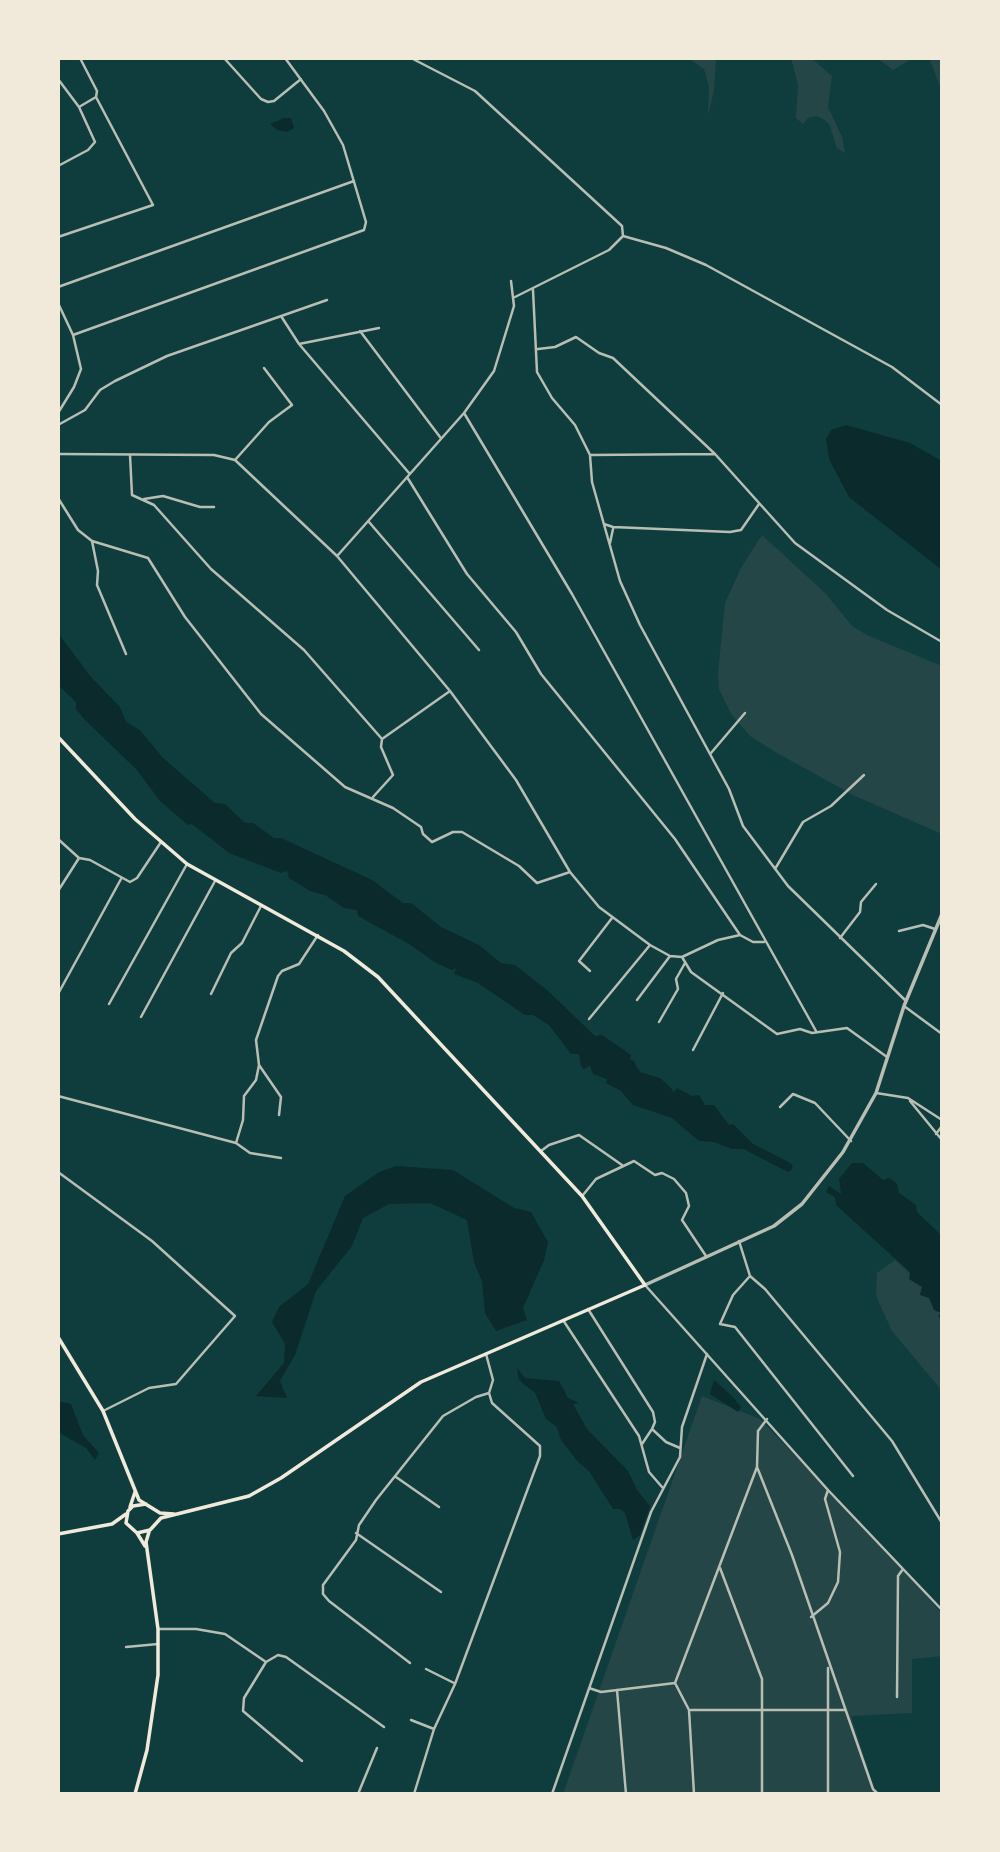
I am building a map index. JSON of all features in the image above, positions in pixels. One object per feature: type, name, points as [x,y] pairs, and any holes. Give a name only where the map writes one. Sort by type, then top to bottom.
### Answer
[{"type":"main road","points":[[58,737],[161,842],[187,863],[215,881],[318,935],[378,977],[582,1196],[645,1284],[486,1353],[400,1394],[267,1487],[236,1501],[160,1518],[150,1530],[147,1551],[158,1629],[155,1709],[135,1794]]},
{"type":"main road","points":[[58,1337],[103,1411],[139,1500],[160,1513],[178,1514]]},
{"type":"main road","points":[[135,1490],[126,1523],[147,1551]]},
{"type":"main road","points":[[112,1524],[122,1519],[133,1506],[146,1504]]},
{"type":"main road","points":[[151,1508],[155,1524]]},
{"type":"main road","points":[[58,1534],[112,1524],[124,1525],[134,1532],[150,1530]]},
{"type":"street","points":[[58,237],[153,205],[96,97],[97,91],[79,58]]},
{"type":"street","points":[[224,58],[261,99],[268,102],[274,101],[301,79]]},
{"type":"street","points":[[74,335],[364,230],[366,222],[343,145],[324,111],[285,58]]},
{"type":"street","points":[[411,58],[475,90],[615,217],[622,226],[623,236]]},
{"type":"street","points":[[58,79],[79,107],[95,142],[88,150],[58,166]]},
{"type":"street","points":[[79,107],[96,97]]},
{"type":"street","points":[[58,288],[354,181]]},
{"type":"street","points":[[515,297],[609,250],[623,236]]},
{"type":"street","points":[[623,236],[706,264],[892,367],[942,404]]},
{"type":"street","points":[[337,556],[464,413],[494,372],[515,297],[511,281]]},
{"type":"street","points":[[533,290],[538,349],[537,372],[543,385],[569,416],[590,455],[592,482],[609,546],[640,625],[711,752],[743,826],[775,869],[840,937],[905,1004],[942,1034]]},
{"type":"street","points":[[58,425],[85,410],[100,390],[167,356],[327,300]]},
{"type":"street","points":[[58,303],[74,335],[81,369],[74,387],[58,412]]},
{"type":"street","points":[[281,316],[299,344],[408,475],[467,574],[516,632],[541,674],[675,839],[740,934],[753,942],[765,942]]},
{"type":"street","points":[[299,344],[379,327]]},
{"type":"street","points":[[360,331],[440,437]]},
{"type":"street","points":[[538,349],[555,347],[580,338],[594,351],[620,364],[715,454],[796,543],[837,576],[887,610],[942,642]]},
{"type":"street","points":[[235,460],[269,422],[292,405],[264,368]]},
{"type":"street","points":[[464,413],[572,594],[816,1031]]},
{"type":"street","points":[[58,454],[214,455],[235,460],[337,556],[450,691],[516,780],[570,872],[612,918],[670,956],[682,957],[718,940],[740,934]]},
{"type":"street","points":[[590,455],[715,454]]},
{"type":"street","points":[[130,455],[131,491],[136,498],[163,496],[200,507],[214,507]]},
{"type":"street","points":[[58,498],[78,530],[92,541],[148,558],[185,617],[261,714],[345,788],[373,797],[421,827],[423,834],[432,842],[453,832],[462,832],[519,866],[537,883],[570,872]]},
{"type":"street","points":[[144,499],[161,511],[218,576],[304,650],[382,739]]},
{"type":"street","points":[[604,524],[613,527],[741,530],[759,504]]},
{"type":"street","points":[[369,522],[479,650]]},
{"type":"street","points":[[609,546],[613,527]]},
{"type":"street","points":[[92,541],[98,571],[97,586],[126,654]]},
{"type":"street","points":[[373,797],[393,775],[381,747],[382,739],[450,691]]},
{"type":"street","points":[[711,752],[745,713]]},
{"type":"street","points":[[775,869],[803,822],[831,806],[864,775]]},
{"type":"street","points":[[58,839],[79,858],[90,860],[121,879],[135,881],[161,842]]},
{"type":"street","points":[[58,891],[79,858]]},
{"type":"street","points":[[109,1004],[187,863]]},
{"type":"street","points":[[58,994],[121,879]]},
{"type":"street","points":[[141,1017],[215,881]]},
{"type":"street","points":[[840,937],[860,912],[861,902],[876,884]]},
{"type":"street","points":[[211,995],[231,953],[243,943],[261,906]]},
{"type":"street","points":[[942,914],[905,1004],[876,1093],[851,1141],[792,1214],[774,1226],[645,1284],[828,1490],[942,1610]]},
{"type":"street","points":[[590,971],[579,961],[612,918]]},
{"type":"street","points":[[899,931],[923,925],[934,929]]},
{"type":"street","points":[[236,1143],[243,1120],[245,1091],[256,1080],[259,1065],[256,1040],[278,976],[282,971],[299,964],[318,935]]},
{"type":"street","points":[[589,1019],[650,945]]},
{"type":"street","points":[[637,1000],[670,956]]},
{"type":"street","points":[[682,957],[691,972],[777,1034],[800,1029],[852,1030],[887,1057]]},
{"type":"street","points":[[659,1022],[678,989],[676,979],[685,963]]},
{"type":"street","points":[[694,1050],[723,993]]},
{"type":"street","points":[[259,1065],[281,1097],[279,1115]]},
{"type":"street","points":[[876,1093],[908,1098],[942,1120]]},
{"type":"street","points":[[780,1107],[793,1094],[815,1102],[851,1141]]},
{"type":"street","points":[[58,1096],[236,1143],[250,1153],[281,1158]]},
{"type":"street","points":[[908,1098],[942,1140]]},
{"type":"street","points":[[936,1133],[942,1126]]},
{"type":"street","points":[[541,1151],[549,1144],[579,1135],[623,1166]]},
{"type":"street","points":[[582,1196],[596,1179],[637,1161],[655,1175],[662,1173],[674,1179],[686,1194],[689,1206],[682,1220],[706,1256]]},
{"type":"street","points":[[58,1172],[152,1241],[235,1316],[176,1384],[149,1388],[103,1411]]},
{"type":"street","points":[[739,1241],[750,1276],[765,1289],[892,1441],[942,1523]]},
{"type":"street","points":[[750,1276],[733,1295],[720,1324],[735,1327],[853,1476]]},
{"type":"street","points":[[588,1309],[653,1412],[655,1422],[642,1444]]},
{"type":"street","points":[[563,1320],[642,1444],[649,1472],[663,1488]]},
{"type":"street","points":[[414,1794],[434,1729],[455,1684],[540,1456],[540,1446],[498,1410],[489,1394],[493,1380],[486,1353]]},
{"type":"street","points":[[552,1794],[651,1512],[682,1448],[682,1427],[707,1354]]},
{"type":"street","points":[[410,1663],[323,1594],[323,1586],[356,1540],[356,1533],[395,1477],[443,1416],[475,1397],[489,1394]]},
{"type":"street","points":[[694,1794],[689,1710],[675,1683],[757,1467],[758,1431],[767,1419]]},
{"type":"street","points":[[652,1429],[666,1442],[682,1448]]},
{"type":"street","points":[[757,1467],[873,1789],[878,1794]]},
{"type":"street","points":[[395,1477],[439,1507]]},
{"type":"street","points":[[811,1617],[828,1603],[838,1582],[840,1552],[825,1499],[828,1490]]},
{"type":"street","points":[[356,1533],[441,1592]]},
{"type":"street","points":[[720,1568],[762,1679],[762,1794]]},
{"type":"street","points":[[897,1697],[898,1576],[903,1569]]},
{"type":"street","points":[[158,1629],[195,1629],[225,1634],[266,1662]]},
{"type":"street","points":[[126,1647],[158,1644]]},
{"type":"street","points":[[302,1760],[243,1711],[244,1698],[266,1662],[278,1655],[286,1657],[384,1727]]},
{"type":"street","points":[[828,1663],[828,1794]]},
{"type":"street","points":[[426,1669],[455,1684]]},
{"type":"street","points":[[589,1688],[601,1692],[675,1683]]},
{"type":"street","points":[[617,1690],[626,1794]]},
{"type":"street","points":[[689,1710],[845,1710]]},
{"type":"street","points":[[411,1720],[434,1729]]},
{"type":"street","points":[[358,1794],[377,1748]]},
{"type":"shaded area","points":[[688,58],[716,58],[714,91],[708,115],[709,86],[704,69]]},
{"type":"shaded area","points":[[791,58],[811,58],[832,76],[828,107],[842,137],[845,153],[837,148],[829,124],[823,119],[816,116],[808,118],[803,124],[796,118],[798,85]]},
{"type":"shaded area","points":[[877,58],[913,58],[893,70]]},
{"type":"shaded area","points":[[927,58],[942,58],[941,89],[930,60]]},
{"type":"shaded area","points":[[291,118],[294,128],[287,132],[277,130],[270,124]]},
{"type":"shaded area","points":[[846,425],[910,443],[942,461],[942,570],[849,497],[829,459],[826,439],[831,430]]},
{"type":"shaded area","points":[[762,535],[825,593],[853,627],[942,666],[942,834],[855,796],[777,753],[750,736],[731,714],[719,689],[718,673],[725,603],[741,568]]},
{"type":"shaded area","points":[[58,633],[91,677],[120,707],[126,722],[140,730],[163,758],[215,803],[225,804],[245,823],[253,823],[274,838],[281,838],[372,880],[403,903],[411,903],[441,927],[479,945],[501,963],[515,965],[547,990],[595,1036],[602,1035],[631,1055],[630,1060],[633,1060],[640,1072],[660,1078],[673,1093],[677,1088],[692,1096],[699,1095],[705,1105],[714,1105],[729,1125],[733,1124],[752,1143],[746,1149],[732,1149],[714,1142],[699,1141],[672,1118],[633,1105],[621,1091],[606,1083],[607,1079],[593,1074],[590,1066],[584,1069],[579,1054],[571,1054],[549,1025],[533,1015],[525,1015],[478,983],[454,974],[456,968],[452,970],[436,963],[409,944],[358,916],[357,910],[344,908],[325,895],[310,891],[289,878],[287,871],[281,873],[229,853],[192,824],[188,825],[160,801],[137,770],[86,721],[76,709],[76,702],[58,685]]},
{"type":"shaded area","points":[[852,1163],[863,1163],[883,1180],[890,1178],[897,1184],[899,1193],[916,1205],[917,1212],[942,1236],[942,1320],[938,1316],[941,1313],[934,1310],[929,1298],[920,1295],[922,1287],[909,1279],[910,1272],[836,1205],[835,1197],[826,1192],[829,1186],[841,1194],[839,1179]]},
{"type":"shaded area","points":[[396,1166],[453,1170],[514,1208],[531,1212],[548,1242],[544,1260],[523,1308],[527,1320],[496,1331],[485,1313],[482,1281],[474,1262],[467,1220],[430,1203],[389,1204],[363,1218],[352,1246],[316,1291],[295,1355],[280,1381],[287,1398],[256,1396],[284,1363],[285,1344],[272,1322],[279,1307],[308,1284],[345,1196],[379,1172]]},
{"type":"shaded area","points":[[895,1260],[938,1298],[942,1305],[942,1391],[892,1331],[876,1296],[877,1273]]},
{"type":"shaded area","points":[[517,1368],[525,1378],[559,1381],[568,1398],[579,1403],[573,1404],[587,1429],[628,1471],[637,1490],[650,1506],[640,1535],[633,1540],[625,1513],[620,1509],[613,1509],[589,1471],[578,1462],[561,1440],[557,1427],[546,1419],[535,1393],[519,1380]]},
{"type":"shaded area","points":[[714,1380],[741,1407],[738,1412],[710,1394]]},
{"type":"shaded area","points":[[702,1396],[760,1419],[905,1570],[942,1614],[942,1656],[912,1659],[912,1713],[851,1716],[876,1794],[563,1794]]},
{"type":"shaded area","points":[[58,1401],[71,1404],[83,1435],[99,1453],[95,1460],[86,1448],[58,1432]]},
{"type":"waterway","points":[[740,1142],[788,1167]]}]
